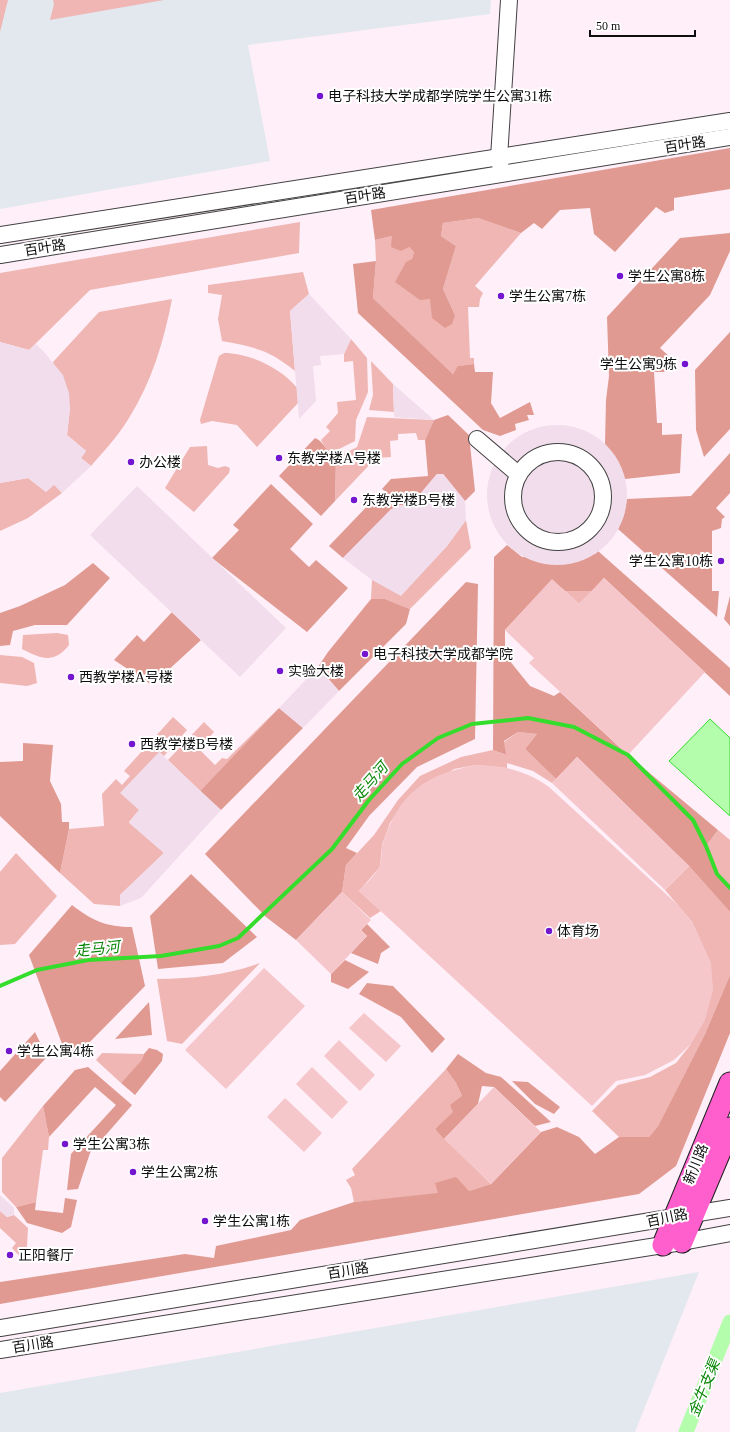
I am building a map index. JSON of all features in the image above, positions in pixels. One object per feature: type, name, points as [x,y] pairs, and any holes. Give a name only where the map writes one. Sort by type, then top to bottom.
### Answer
[{"type":"main road","name":"新川路","points":[[673,1244],[674,1218],[730,1083]]},
{"type":"main road","name":"新川路","points":[[673,1244],[695,1212],[730,1128]]},
{"type":"street","points":[[502,174],[499,158],[509,0]]},
{"type":"street","name":"百叶路","points":[[0,235],[730,121]]},
{"type":"street","name":"百叶路","points":[[0,255],[730,137]]},
{"type":"street","points":[[477,439],[518,474]]},
{"type":"street","points":[[550,452],[565,452],[580,457],[592,467],[600,480],[603,494],[602,510],[595,523],[584,534],[571,540],[557,543],[542,540],[529,533],[519,522],[513,508],[512,494],[518,474],[536,457],[550,452]]},
{"type":"street","name":"百川路","points":[[0,1328],[674,1218],[695,1212],[730,1208]]},
{"type":"street","name":"百川路","points":[[0,1350],[673,1244],[730,1233]]},
{"type":"shaded area","points":[[0,0],[491,0],[490,14],[248,45],[270,161],[0,209]]},
{"type":"shaded area","points":[[0,0],[8,0],[0,32]]},
{"type":"shaded area","points":[[53,0],[164,0],[50,20],[54,4]]},
{"type":"shaded area","points":[[730,148],[730,189],[674,198],[674,210],[665,213],[656,207],[615,252],[594,234],[590,208],[560,210],[542,229],[534,223],[521,233],[478,218],[443,223],[441,236],[456,246],[443,289],[455,315],[452,324],[445,328],[432,318],[430,299],[420,300],[395,282],[406,262],[412,259],[414,252],[409,247],[401,251],[391,247],[392,236],[375,240],[371,210]]},
{"type":"shaded area","points":[[478,218],[521,233],[475,286],[483,293],[480,299],[479,307],[468,307],[470,358],[474,358],[474,364],[459,366],[453,374],[373,298],[376,261],[375,240],[392,236],[409,247],[414,252],[412,259],[430,299],[455,315],[443,289],[456,246],[441,236],[443,223]]},
{"type":"shaded area","points":[[300,222],[299,253],[90,290],[29,350],[0,342],[0,273]]},
{"type":"shaded area","points":[[730,233],[730,251],[710,295],[660,348],[671,358],[668,372],[654,372],[657,423],[662,423],[662,435],[682,434],[680,473],[625,479],[617,460],[605,444],[606,400],[609,376],[607,317],[680,238]]},
{"type":"shaded area","points":[[376,261],[373,298],[453,374],[458,366],[474,364],[475,372],[493,372],[491,403],[500,418],[530,402],[534,415],[527,415],[529,420],[515,424],[516,430],[500,436],[483,430],[358,313],[353,264]]},
{"type":"shaded area","points":[[303,272],[309,294],[290,311],[295,371],[277,358],[261,350],[222,341],[218,319],[222,295],[208,293],[208,285]]},
{"type":"shaded area","points":[[309,294],[351,339],[344,354],[320,356],[321,365],[313,366],[316,401],[299,419],[290,311]]},
{"type":"shaded area","points":[[172,299],[161,345],[151,375],[144,390],[125,424],[91,466],[81,458],[86,451],[67,435],[70,408],[53,362],[99,312]]},
{"type":"shaded area","points":[[730,332],[730,429],[704,457],[696,430],[695,370]]},
{"type":"shaded area","points":[[351,339],[367,358],[368,392],[356,420],[355,441],[329,454],[321,440],[330,431],[326,427],[338,413],[337,402],[356,400],[353,361],[344,362],[344,354]]},
{"type":"shaded area","points":[[0,342],[29,350],[36,344],[63,375],[69,393],[70,408],[67,435],[86,451],[81,458],[91,466],[62,493],[54,485],[46,492],[28,478],[0,483]]},
{"type":"shaded area","points":[[224,353],[244,356],[264,363],[282,374],[297,388],[298,403],[257,447],[237,425],[212,421],[201,424],[200,420],[219,356]]},
{"type":"shaded area","points":[[371,361],[393,384],[394,412],[369,410],[373,395]]},
{"type":"shaded area","points":[[393,384],[434,420],[394,417]]},
{"type":"shaded area","points":[[448,415],[469,435],[475,491],[465,501],[443,474],[437,474],[410,506],[401,505],[391,510],[343,558],[329,546],[374,499],[381,499],[386,492],[382,489],[391,479],[428,476],[425,440],[434,420]]},
{"type":"shaded area","points":[[367,417],[434,420],[425,440],[418,440],[416,433],[398,434],[398,440],[390,441],[391,457],[376,458],[335,501],[336,458],[357,447]]},
{"type":"shaded area","points":[[557,425],[577,428],[584,431],[596,437],[611,451],[624,475],[627,495],[624,515],[621,522],[615,534],[601,549],[577,562],[557,565],[537,562],[530,559],[518,553],[503,539],[490,515],[487,495],[490,475],[493,468],[499,456],[513,441],[537,428]]},
{"type":"shaded area","points":[[315,438],[321,442],[336,458],[335,501],[321,516],[279,476]]},
{"type":"shaded area","points":[[207,446],[208,465],[218,468],[225,466],[230,468],[229,473],[194,512],[165,488],[190,447]]},
{"type":"shaded area","points":[[730,453],[730,493],[716,508],[725,517],[722,519],[721,528],[712,531],[712,591],[719,591],[717,617],[618,529],[624,515],[627,499],[691,496]]},
{"type":"shaded area","points":[[437,474],[443,474],[465,501],[466,520],[447,546],[401,596],[372,580],[343,558],[391,509],[401,505],[410,506]]},
{"type":"shaded area","points":[[28,478],[46,492],[54,484],[62,493],[28,518],[0,531],[0,483]]},
{"type":"shaded area","points":[[271,484],[313,524],[290,549],[309,567],[316,560],[348,588],[307,632],[212,558],[239,530],[233,525]]},
{"type":"shaded area","points":[[137,486],[286,628],[240,677],[90,535]]},
{"type":"shaded area","points":[[466,520],[471,548],[410,609],[385,599],[371,599],[372,579],[401,595],[447,546]]},
{"type":"shaded area","points":[[507,545],[522,557],[595,554],[598,551],[730,668],[730,696],[604,578],[592,591],[565,591],[552,580],[505,630],[505,655],[530,686],[554,696],[560,692],[628,755],[718,830],[706,846],[717,874],[730,888],[730,912],[689,866],[577,757],[556,779],[525,749],[537,734],[518,732],[504,741],[506,755],[493,750],[494,557]]},
{"type":"shaded area","points":[[93,563],[110,578],[67,625],[35,625],[13,631],[10,645],[0,646],[0,613],[20,606],[65,585]]},
{"type":"shaded area","points":[[604,578],[705,672],[628,755],[529,663],[534,658],[505,630],[552,579],[579,604]]},
{"type":"shaded area","points":[[466,582],[478,584],[475,739],[417,767],[369,816],[346,848],[357,853],[346,865],[342,892],[296,940],[266,917],[205,854]]},
{"type":"shaded area","points":[[565,591],[592,591],[579,604]]},
{"type":"shaded area","points":[[730,596],[730,626],[724,619]]},
{"type":"shaded area","points":[[371,599],[385,599],[410,609],[406,624],[339,691],[318,667],[328,652]]},
{"type":"shaded area","points":[[172,612],[201,640],[152,685],[114,660],[137,635],[144,642]]},
{"type":"shaded area","points":[[57,633],[68,635],[69,645],[58,655],[47,658],[41,657],[22,649],[23,635]]},
{"type":"shaded area","points":[[0,655],[22,657],[34,663],[37,683],[27,686],[0,683]]},
{"type":"shaded area","points":[[318,667],[339,691],[303,728],[279,708]]},
{"type":"shaded area","points":[[279,708],[200,791],[168,760],[204,722],[214,732],[199,749],[215,765],[222,758],[227,759]]},
{"type":"shaded area","points":[[279,708],[303,728],[221,810],[200,791]]},
{"type":"shaded area","points":[[173,717],[187,730],[164,756],[159,752],[139,810],[129,822],[164,853],[120,895],[120,906],[94,904],[60,873],[69,829],[104,826],[102,794],[116,779],[122,785],[130,776],[124,771]]},
{"type":"shaded area","points":[[710,719],[730,738],[730,816],[669,761]]},
{"type":"shaded area","points":[[518,732],[537,734],[525,749],[556,779],[552,783],[533,771],[507,763],[507,768],[476,765],[454,769],[403,803],[390,823],[382,845],[380,867],[359,891],[381,911],[370,918],[342,892],[346,865],[374,835],[398,800],[420,776],[461,757],[493,750],[505,755],[504,742]]},
{"type":"shaded area","points":[[23,743],[53,745],[50,781],[61,804],[62,822],[69,822],[69,829],[60,873],[0,816],[0,762],[23,761]]},
{"type":"shaded area","points":[[159,752],[221,810],[141,898],[120,906],[120,895],[164,853],[129,823],[139,810],[120,793]]},
{"type":"shaded area","points":[[577,757],[689,866],[665,890],[552,783]]},
{"type":"shaded area","name":"体育场","points":[[476,765],[495,766],[524,773],[541,781],[549,787],[678,905],[693,923],[711,963],[713,990],[705,1020],[691,1044],[674,1060],[645,1075],[616,1081],[592,1106],[359,891],[379,867],[381,862],[382,846],[397,811],[406,799],[429,780],[458,769]]},
{"type":"shaded area","points":[[718,830],[730,840],[730,888],[717,874],[706,846]]},
{"type":"shaded area","points":[[16,853],[57,896],[15,944],[0,945],[0,872]]},
{"type":"shaded area","points":[[689,866],[730,912],[730,975],[705,1034],[658,1126],[649,1137],[619,1137],[592,1111],[618,1085],[650,1077],[676,1063],[691,1044],[693,923],[665,890]]},
{"type":"shaded area","points":[[191,874],[257,937],[223,963],[158,969],[150,916]]},
{"type":"shaded area","points":[[342,892],[371,920],[361,930],[367,936],[331,974],[296,940]]},
{"type":"shaded area","points":[[72,905],[100,922],[115,926],[132,927],[145,986],[81,1051],[65,1052],[29,955]]},
{"type":"shaded area","points":[[367,924],[390,947],[381,953],[378,964],[351,953],[367,936],[361,930]]},
{"type":"shaded area","points":[[345,960],[369,972],[348,989],[331,982],[331,974]]},
{"type":"shaded area","points":[[260,963],[182,1044],[167,1041],[157,979],[209,976],[234,971]]},
{"type":"shaded area","points":[[264,968],[305,1006],[226,1089],[185,1050]]},
{"type":"shaded area","points":[[730,975],[730,1033],[676,1166],[639,1194],[0,1304],[0,1282],[185,1254],[214,1258],[216,1246],[291,1230],[300,1220],[354,1202],[438,1193],[435,1183],[456,1177],[469,1191],[491,1184],[541,1132],[557,1127],[579,1137],[595,1154],[619,1137],[649,1137],[658,1126],[705,1034]]},
{"type":"shaded area","points":[[367,983],[393,986],[445,1039],[432,1053],[401,1017],[359,994]]},
{"type":"shaded area","points":[[149,1002],[152,1035],[115,1039]]},
{"type":"shaded area","points":[[364,1013],[401,1046],[386,1062],[349,1028]]},
{"type":"shaded area","points":[[35,1032],[47,1057],[5,1102],[0,1097],[0,1071]]},
{"type":"shaded area","points":[[339,1040],[375,1075],[360,1091],[324,1056]]},
{"type":"shaded area","points":[[149,1048],[157,1050],[163,1054],[162,1061],[135,1095],[121,1083],[142,1060],[144,1054]]},
{"type":"shaded area","points":[[102,1053],[144,1054],[143,1060],[121,1083],[96,1060]]},
{"type":"shaded area","points":[[458,1054],[486,1073],[501,1077],[551,1122],[535,1126],[494,1087],[482,1086],[478,1104],[444,1139],[435,1129],[453,1112],[450,1105],[462,1096],[456,1083],[446,1069]]},
{"type":"shaded area","points":[[88,1067],[132,1105],[90,1153],[78,1189],[67,1190],[71,1154],[116,1105],[95,1087],[49,1137],[43,1106],[75,1070]]},
{"type":"shaded area","points":[[312,1067],[348,1102],[332,1119],[296,1084]]},
{"type":"shaded area","points":[[446,1069],[456,1083],[462,1096],[454,1112],[435,1129],[491,1184],[469,1191],[354,1202],[351,1188],[346,1180],[355,1175],[352,1169]]},
{"type":"shaded area","points":[[512,1081],[528,1082],[560,1107],[554,1114],[535,1104]]},
{"type":"shaded area","points":[[494,1087],[541,1132],[491,1184],[444,1139]]},
{"type":"shaded area","points":[[285,1098],[322,1133],[304,1152],[267,1117]]},
{"type":"shaded area","points":[[43,1106],[49,1137],[48,1150],[43,1150],[36,1202],[16,1207],[2,1192],[2,1158]]},
{"type":"shaded area","points":[[0,1195],[14,1208],[14,1215],[7,1217],[0,1211]]},
{"type":"shaded area","points":[[65,1198],[77,1200],[71,1227],[62,1233],[27,1223],[16,1207],[36,1202],[35,1210],[63,1213]]},
{"type":"shaded area","points":[[0,1211],[7,1217],[14,1215],[28,1228],[26,1263],[12,1248],[16,1243],[0,1228]]},
{"type":"shaded area","points":[[699,1272],[635,1432],[0,1432],[0,1393]]},
{"type":"waterway","name":"走马河","points":[[0,986],[37,970],[88,960],[161,956],[219,946],[238,938],[332,849],[369,800],[402,764],[438,738],[472,724],[528,718],[574,727],[628,755],[693,820],[706,846],[717,874],[730,888]]},
{"type":"waterway","name":"金牛支渠","points":[[686,1432],[730,1322]]},
{"type":"place","name":"电子科技大学成都学院学生公寓31栋","points":[[320,96]]},
{"type":"place","name":"学生公寓8栋","points":[[620,276]]},
{"type":"place","name":"学生公寓7栋","points":[[501,296]]},
{"type":"place","name":"学生公寓9栋","points":[[685,364]]},
{"type":"place","name":"东教学楼A号楼","points":[[279,458]]},
{"type":"place","name":"办公楼","points":[[131,462]]},
{"type":"place","name":"东教学楼B号楼","points":[[354,500]]},
{"type":"place","name":"学生公寓10栋","points":[[721,561]]},
{"type":"place","name":"电子科技大学成都学院","points":[[365,654]]},
{"type":"place","name":"实验大楼","points":[[280,671]]},
{"type":"place","name":"西教学楼A号楼","points":[[71,677]]},
{"type":"place","name":"西教学楼B号楼","points":[[132,744]]},
{"type":"place","name":"体育场","points":[[549,931]]},
{"type":"place","name":"学生公寓4栋","points":[[9,1051]]},
{"type":"place","name":"学生公寓3栋","points":[[65,1144]]},
{"type":"place","name":"学生公寓2栋","points":[[133,1172]]},
{"type":"place","name":"学生公寓1栋","points":[[205,1221]]},
{"type":"place","name":"正阳餐厅","points":[[10,1255]]}]
